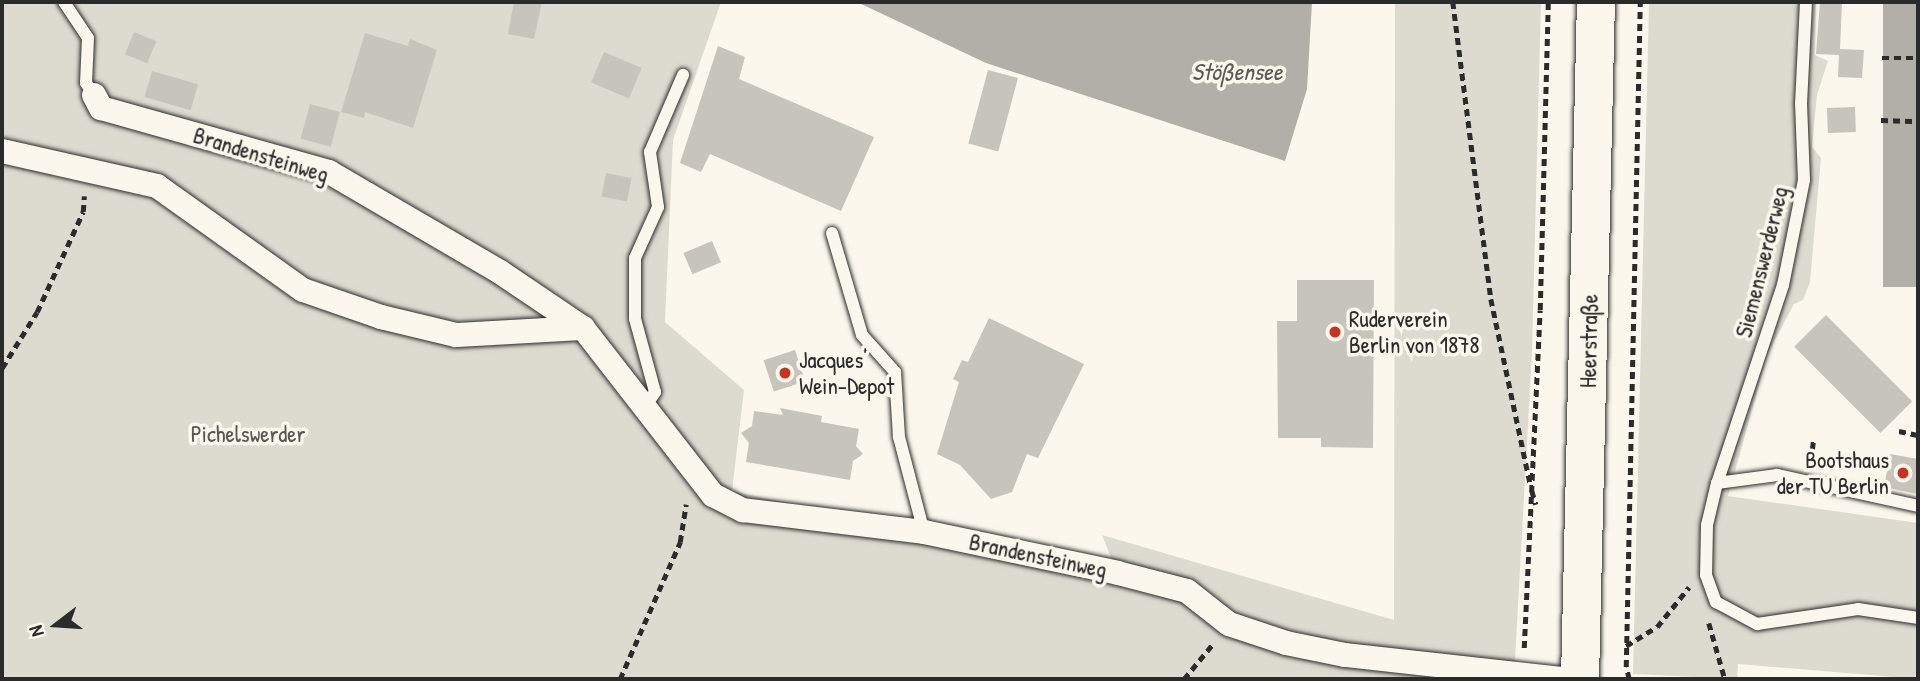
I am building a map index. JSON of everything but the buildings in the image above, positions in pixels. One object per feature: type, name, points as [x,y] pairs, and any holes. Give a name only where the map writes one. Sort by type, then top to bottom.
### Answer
[{"type":"main road","name":"Heerstraße","points":[[1580,679],[1596,2]]},
{"type":"street","name":"Brandensteinweg","points":[[94,95],[101,108],[329,172],[500,272],[583,328],[691,470],[713,495],[743,510],[924,532],[1187,591],[1229,624],[1286,643],[1345,655],[1561,679]]},
{"type":"street","points":[[2,151],[157,186],[303,289],[381,317],[456,335],[583,328]]},
{"type":"lane","name":"Brandensteinweg","points":[[64,2],[88,38],[86,83],[94,95]]},
{"type":"lane","name":"Siemenswerderweg","points":[[1716,602],[1706,575],[1707,525],[1717,483],[1783,285],[1804,180],[1801,103],[1806,2]]},
{"type":"lane","points":[[645,407],[655,392],[635,319],[635,258],[658,207],[650,152],[683,75]]},
{"type":"lane","points":[[832,233],[862,335],[895,372],[899,437],[924,532]]},
{"type":"lane","points":[[1717,483],[1777,475],[1918,506]]},
{"type":"lane","points":[[1716,602],[1757,624],[1857,609],[1918,618]]},
{"type":"path","points":[[1453,2],[1491,299],[1536,504]]},
{"type":"path","points":[[1523,675],[1548,2]]},
{"type":"path","points":[[1629,679],[1626,646],[1640,2]]},
{"type":"path","points":[[1882,58],[1918,58]]},
{"type":"path","points":[[1881,120],[1918,121]]},
{"type":"path","points":[[2,368],[37,312],[83,212]]},
{"type":"path","points":[[1899,431],[1918,435]]},
{"type":"path","points":[[1810,462],[1813,441]]},
{"type":"path","points":[[620,679],[680,542],[691,470]]},
{"type":"path","points":[[1626,646],[1657,627],[1696,578],[1706,575]]},
{"type":"path","points":[[1716,602],[1709,619],[1725,679]]},
{"type":"path","points":[[1184,679],[1229,624]]},
{"type":"green space","name":"Pichelswerder","points":[[2,2],[721,2],[673,140],[665,322],[744,390],[732,491],[1117,573],[1102,535],[1394,620],[1395,2],[1541,2],[1532,352],[1515,660],[1521,679],[2,679]]},
{"type":"green space","points":[[1649,2],[1816,2],[1815,55],[1828,61],[1817,95],[1812,147],[1821,158],[1810,282],[1803,300],[1794,304],[1768,353],[1728,496],[1918,523],[1918,679],[1738,664],[1737,679],[1633,674]]},
{"type":"water","name":"Stößensee","points":[[857,2],[1312,2],[1307,89],[1285,161],[986,63]]},
{"type":"water","points":[[1883,2],[1918,2],[1918,287],[1883,287]]},
{"type":"place","name":"Ruderverein Berlin von 1878","points":[[1335,332]]},
{"type":"place","name":"Jacques' Wein-Depot","points":[[785,373]]},
{"type":"place","name":"Bootshaus der TU Berlin","points":[[1903,473]]}]
